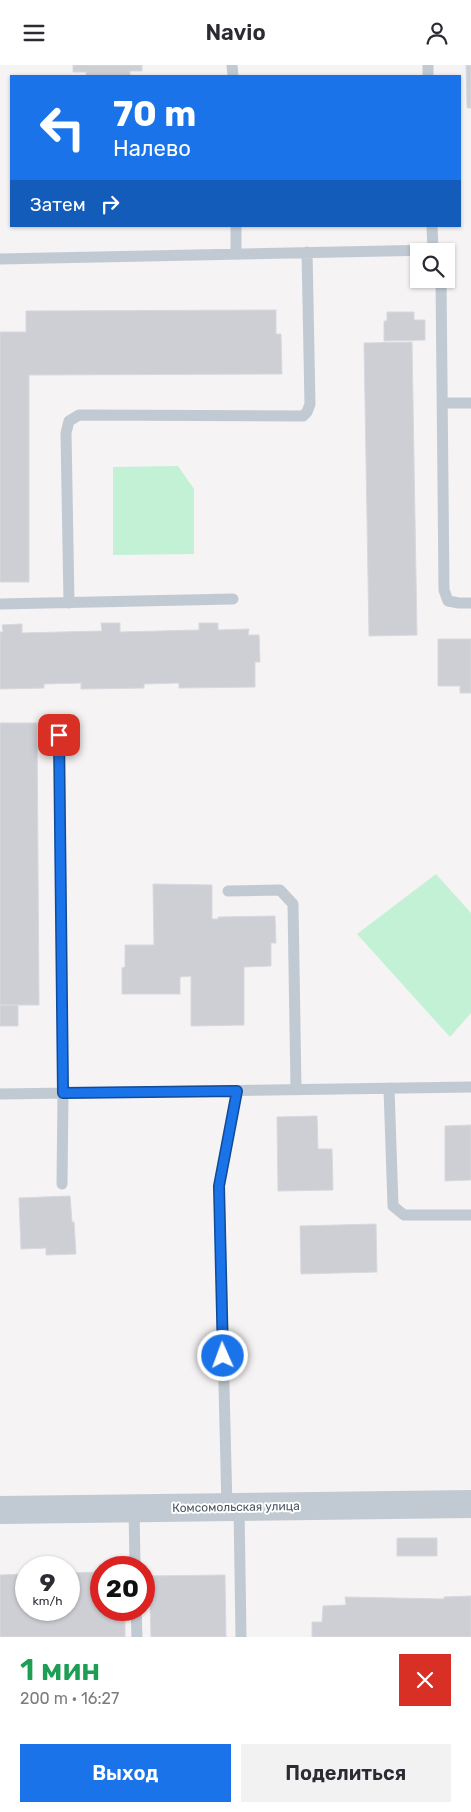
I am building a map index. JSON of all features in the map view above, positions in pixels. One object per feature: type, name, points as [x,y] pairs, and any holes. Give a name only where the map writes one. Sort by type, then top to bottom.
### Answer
[{"type":"street","name":"Комсомольская улица","points":[[0,1510],[471,1504]]},
{"type":"lane","points":[[236,227],[236,254]]},
{"type":"lane","points":[[432,227],[433,243]]},
{"type":"lane","points":[[0,259],[410,251]]},
{"type":"lane","points":[[68,603],[66,433],[69,421],[79,415],[302,416],[310,404],[307,252]]},
{"type":"lane","points":[[441,288],[444,591],[448,601],[471,603]]},
{"type":"lane","points":[[442,403],[471,403]]},
{"type":"lane","points":[[0,604],[233,599]]},
{"type":"lane","points":[[59,735],[63,1093],[62,1184]]},
{"type":"lane","points":[[228,891],[280,890],[293,904],[296,1089]]},
{"type":"lane","points":[[0,1095],[471,1087]]},
{"type":"lane","points":[[389,1088],[393,1206],[404,1215],[471,1215]]},
{"type":"lane","points":[[237,1091],[219,1186],[233,1507],[241,1637]]},
{"type":"lane","points":[[134,1508],[135,1556]]},
{"type":"lane","points":[[136,1621],[137,1637]]},
{"type":"green space","points":[[178,466],[194,489],[194,554],[113,555],[113,467]]},
{"type":"green space","points":[[436,874],[471,913],[471,1013],[450,1037],[357,934]]},
{"type":"building","points":[[73,65],[142,65],[142,71],[130,71],[130,75],[86,75],[86,72],[73,72]]},
{"type":"building","points":[[466,65],[471,65],[471,108],[467,108]]},
{"type":"building","points":[[276,310],[276,334],[281,334],[282,374],[29,375],[29,582],[0,582],[0,332],[26,332],[26,311]]},
{"type":"building","points":[[387,312],[414,312],[414,320],[425,320],[425,340],[384,341],[384,321],[387,321]]},
{"type":"building","points":[[412,342],[417,635],[369,636],[364,343]]},
{"type":"building","points":[[101,623],[120,623],[120,632],[199,630],[199,623],[218,623],[218,630],[249,629],[248,635],[259,635],[260,662],[255,662],[255,687],[179,688],[179,683],[144,684],[144,688],[81,689],[81,683],[44,684],[44,688],[0,689],[0,632],[3,632],[2,625],[22,624],[22,633],[102,631]]},
{"type":"building","points":[[438,639],[471,639],[471,693],[460,693],[460,686],[438,686]]},
{"type":"building","points":[[0,723],[37,723],[39,1005],[0,1005]]},
{"type":"building","points":[[153,884],[212,885],[212,919],[218,919],[218,917],[275,916],[276,943],[271,943],[271,966],[244,967],[244,1025],[191,1026],[191,976],[180,977],[180,994],[122,994],[122,968],[125,967],[125,945],[154,945]]},
{"type":"building","points":[[0,1005],[18,1005],[18,1026],[0,1026]]},
{"type":"building","points":[[317,1116],[318,1149],[332,1149],[333,1190],[278,1191],[277,1117]]},
{"type":"building","points":[[471,1125],[471,1180],[445,1181],[445,1126]]},
{"type":"building","points":[[70,1196],[76,1254],[46,1255],[46,1248],[21,1249],[19,1198]]},
{"type":"building","points":[[376,1224],[377,1272],[301,1274],[300,1226]]},
{"type":"building","points":[[397,1538],[437,1538],[437,1556],[397,1556]]},
{"type":"building","points":[[90,1572],[90,1621],[125,1621],[125,1637],[0,1637],[0,1575],[15,1574],[15,1621],[80,1621],[80,1573]]},
{"type":"building","points":[[225,1575],[226,1637],[151,1637],[150,1621],[155,1621],[155,1576]]},
{"type":"building","points":[[471,1596],[471,1637],[312,1637],[312,1622],[322,1622],[323,1606],[346,1605],[345,1597],[444,1599],[444,1597]]},
{"type":"route","points":[[59,735],[63,1093],[237,1091],[219,1186],[223,1356]]}]
